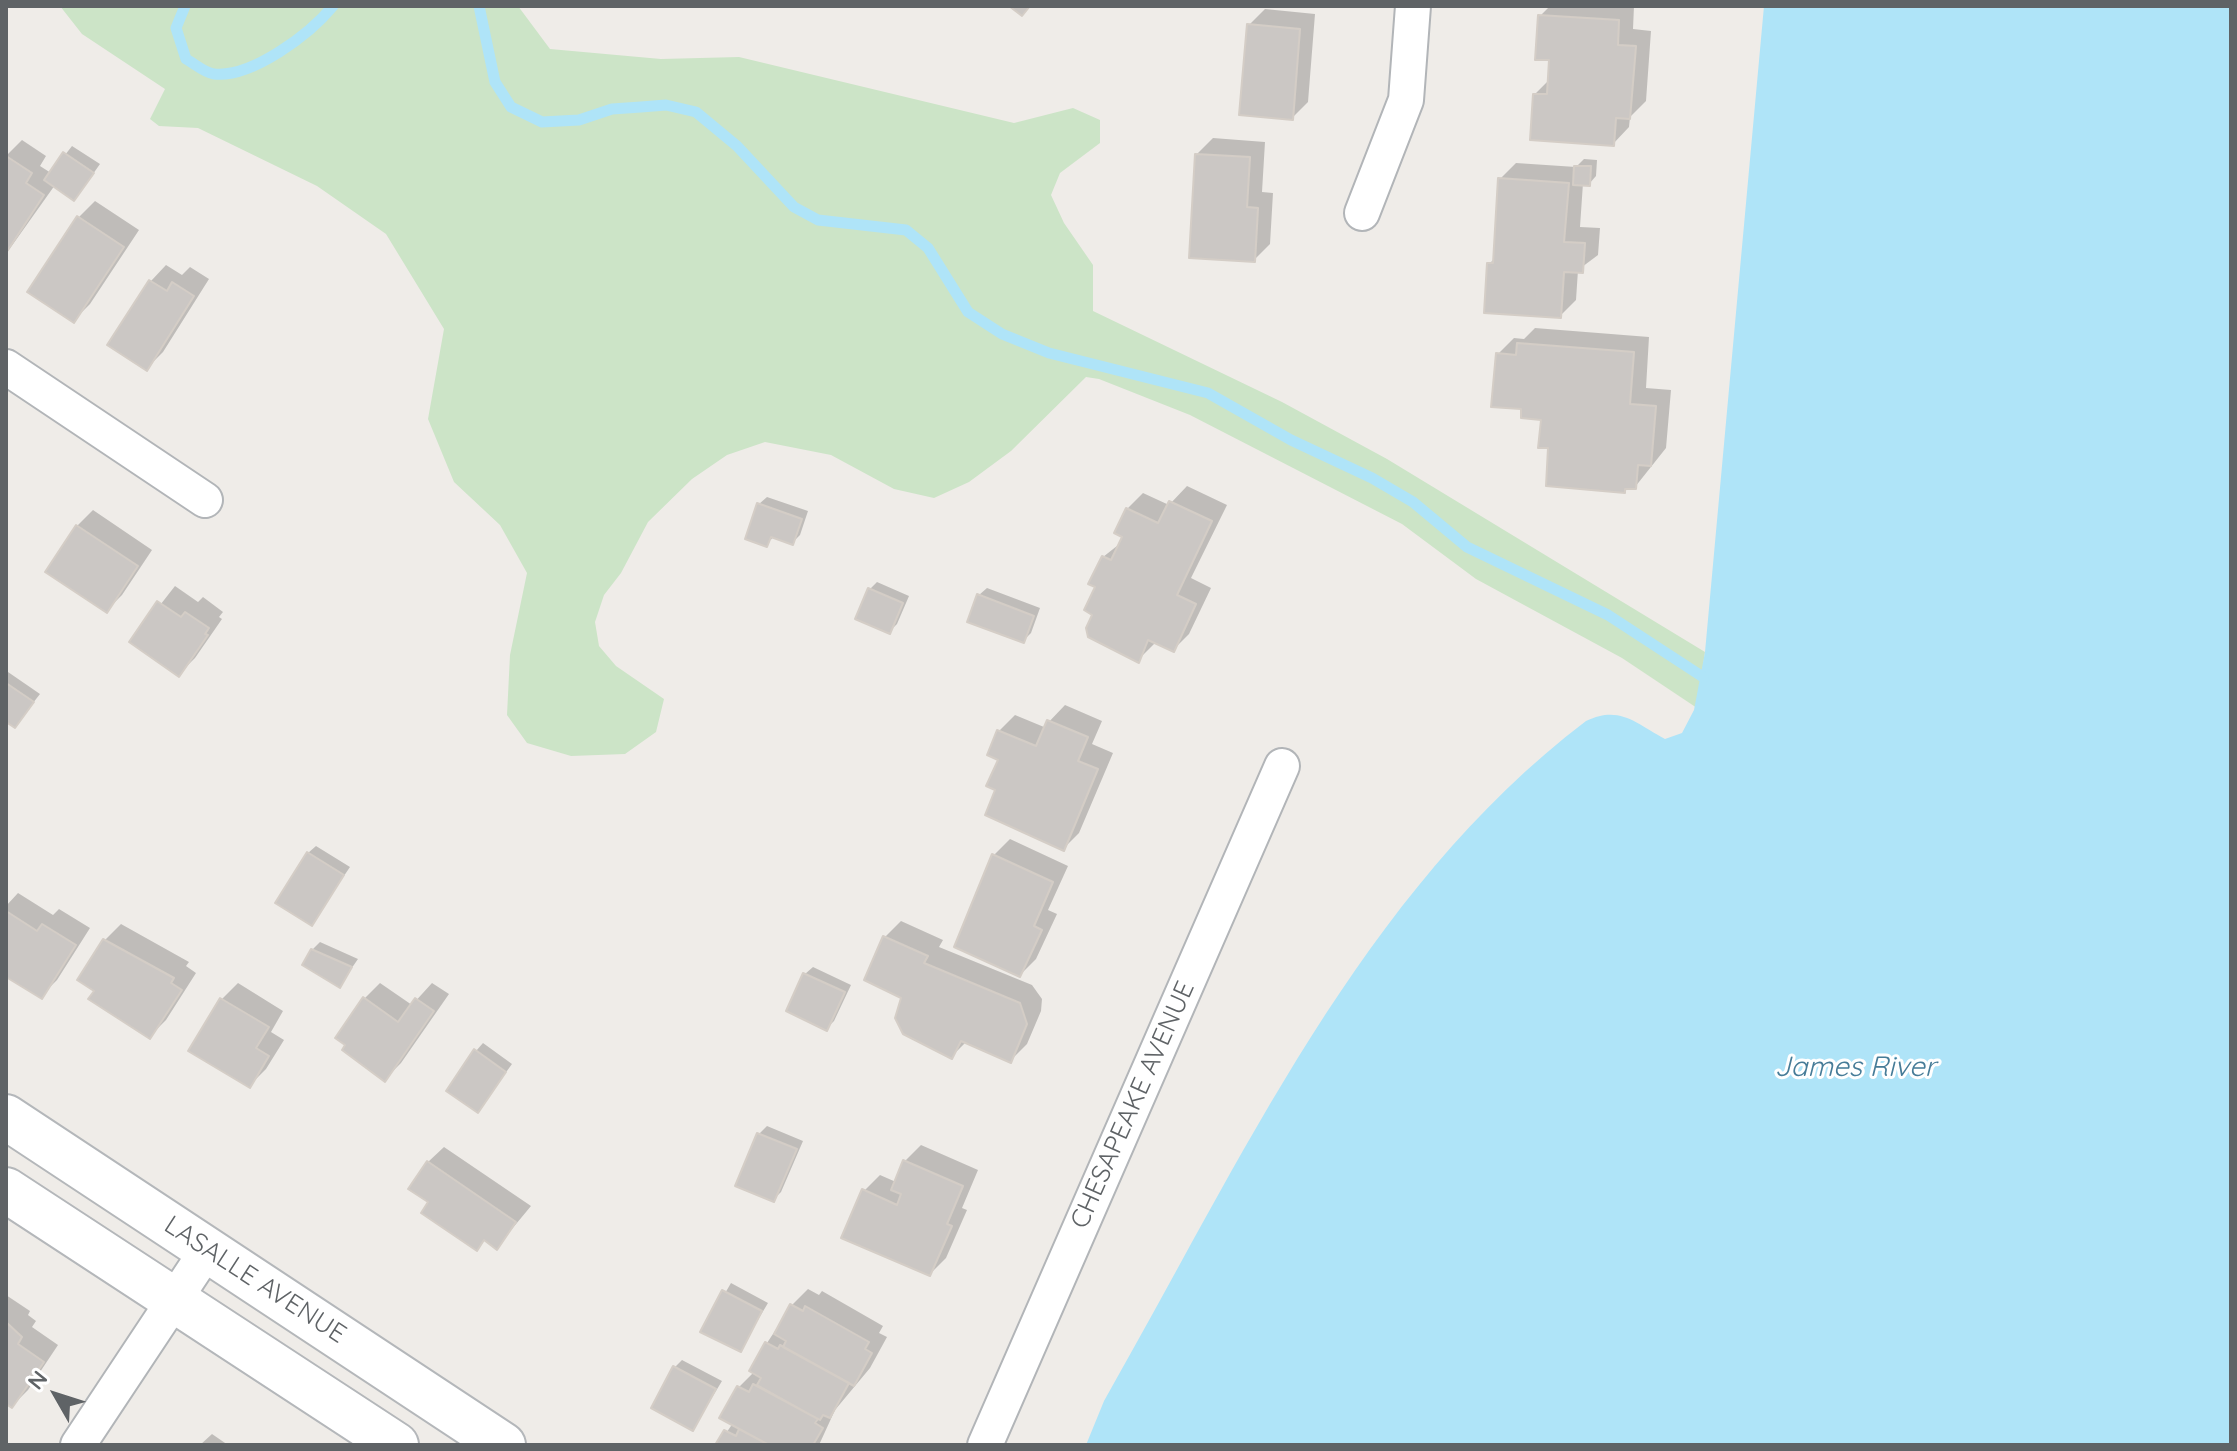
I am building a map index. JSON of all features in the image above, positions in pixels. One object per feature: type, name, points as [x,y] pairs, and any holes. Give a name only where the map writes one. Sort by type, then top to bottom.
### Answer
[{"type":"main road","name":"LASALLE AVENUE","points":[[6,1117],[503,1445]]},
{"type":"main road","points":[[6,1190],[396,1445]]},
{"type":"street","points":[[1362,213],[1406,100],[1413,6]]},
{"type":"street","points":[[6,367],[205,500]]},
{"type":"street","name":"CHESAPEAKE AVENUE","points":[[985,1445],[1282,766]]},
{"type":"street","points":[[78,1445],[208,1249]]},
{"type":"green space","points":[[60,6],[518,6],[550,49],[661,59],[739,57],[1014,123],[1073,108],[1100,120],[1100,143],[1060,173],[1051,195],[1064,223],[1093,265],[1093,311],[1282,402],[1387,459],[1705,652],[1697,708],[1622,658],[1476,579],[1402,524],[1190,415],[1099,379],[1086,377],[1011,451],[969,482],[934,498],[894,489],[831,455],[765,442],[727,455],[692,479],[648,522],[621,573],[604,595],[595,622],[599,646],[616,666],[664,699],[656,732],[625,754],[571,756],[527,743],[507,715],[510,655],[527,573],[500,525],[454,482],[428,419],[444,329],[386,234],[317,186],[198,128],[159,126],[150,119],[165,89],[82,34]]},
{"type":"water","name":"James River","points":[[1764,6],[2231,6],[2231,1445],[1086,1445],[1104,1401],[1257,1126],[1371,948],[1435,866],[1506,790],[1586,721],[1618,715],[1665,739],[1682,733],[1694,710],[1705,652]]},
{"type":"building","points":[[1009,6],[1030,6],[1022,16]]},
{"type":"building","points":[[1538,15],[1619,20],[1618,45],[1636,46],[1630,119],[1616,118],[1614,146],[1530,140],[1533,94],[1547,94],[1549,60],[1535,60]]},
{"type":"building","points":[[1247,24],[1300,29],[1293,120],[1239,115]]},
{"type":"building","points":[[63,152],[94,173],[74,201],[44,180]]},
{"type":"building","points":[[1195,154],[1250,157],[1247,207],[1258,208],[1255,262],[1189,258]]},
{"type":"building","points":[[6,156],[32,173],[26,183],[44,195],[6,253]]},
{"type":"building","points":[[1574,166],[1591,166],[1590,186],[1573,185]]},
{"type":"building","points":[[1498,178],[1569,183],[1564,242],[1585,243],[1583,273],[1564,272],[1561,318],[1484,313],[1487,263],[1493,263]]},
{"type":"building","points":[[77,216],[124,247],[74,323],[27,292]]},
{"type":"building","points":[[149,280],[167,291],[172,282],[194,296],[147,371],[107,345]]},
{"type":"building","points":[[1517,343],[1634,352],[1630,404],[1656,406],[1651,466],[1638,465],[1636,489],[1625,489],[1625,493],[1546,486],[1548,448],[1538,448],[1541,420],[1521,418],[1521,409],[1491,407],[1496,353],[1516,355]]},
{"type":"building","points":[[1169,501],[1212,521],[1177,595],[1196,604],[1174,652],[1148,640],[1139,663],[1088,637],[1086,628],[1092,615],[1084,610],[1095,587],[1088,584],[1102,556],[1111,560],[1122,537],[1114,533],[1126,508],[1158,523]]},
{"type":"building","points":[[757,503],[802,519],[793,545],[771,537],[767,547],[745,539]]},
{"type":"building","points":[[76,525],[138,566],[107,613],[45,572]]},
{"type":"building","points":[[868,588],[903,603],[890,634],[855,619]]},
{"type":"building","points":[[977,594],[1034,616],[1024,643],[967,622]]},
{"type":"building","points":[[157,601],[181,617],[185,612],[209,628],[205,634],[208,635],[179,677],[129,642]]},
{"type":"building","points":[[6,683],[34,702],[15,728],[6,722]]},
{"type":"building","points":[[1047,720],[1088,737],[1078,761],[1098,769],[1064,851],[985,815],[995,790],[986,786],[998,760],[987,755],[997,730],[1036,746]]},
{"type":"building","points":[[307,852],[344,875],[312,926],[275,903]]},
{"type":"building","points":[[992,854],[1053,882],[1034,926],[1042,930],[1020,977],[954,947]]},
{"type":"building","points":[[6,911],[37,931],[42,924],[76,945],[42,999],[6,977]]},
{"type":"building","points":[[883,936],[928,956],[924,963],[1020,1003],[1027,1024],[1011,1063],[961,1041],[952,1059],[903,1034],[895,1018],[901,998],[864,980]]},
{"type":"building","points":[[103,939],[174,978],[171,983],[182,990],[150,1039],[88,999],[94,991],[77,980]]},
{"type":"building","points":[[311,949],[352,967],[340,988],[302,965]]},
{"type":"building","points":[[803,973],[845,992],[827,1031],[786,1011]]},
{"type":"building","points":[[363,997],[398,1022],[415,998],[434,1011],[385,1082],[342,1050],[345,1045],[335,1038]]},
{"type":"building","points":[[220,998],[269,1027],[256,1048],[269,1056],[250,1088],[188,1051]]},
{"type":"building","points":[[474,1049],[506,1072],[478,1113],[446,1091]]},
{"type":"building","points":[[757,1133],[797,1149],[774,1202],[735,1186]]},
{"type":"building","points":[[903,1160],[963,1186],[947,1224],[952,1226],[930,1276],[841,1238],[862,1189],[897,1205],[901,1194],[891,1190]]},
{"type":"building","points":[[427,1161],[516,1222],[497,1250],[484,1240],[477,1251],[421,1213],[428,1202],[408,1189]]},
{"type":"building","points":[[722,1290],[762,1311],[741,1352],[700,1332]]},
{"type":"building","points":[[790,1304],[803,1311],[805,1306],[869,1342],[865,1349],[872,1353],[854,1386],[783,1347],[786,1341],[774,1334]]},
{"type":"building","points":[[6,1322],[22,1337],[18,1344],[44,1362],[12,1408],[6,1404]]},
{"type":"building","points":[[765,1342],[778,1349],[780,1345],[849,1383],[830,1418],[823,1415],[820,1420],[757,1385],[761,1378],[749,1371]]},
{"type":"building","points":[[673,1366],[716,1389],[693,1431],[651,1408]]},
{"type":"building","points":[[753,1384],[818,1419],[815,1423],[823,1428],[813,1445],[769,1445],[719,1418],[737,1386],[749,1392]]},
{"type":"building","points":[[739,1429],[769,1445],[715,1445],[724,1430],[736,1436]]},
{"type":"waterway","points":[[185,6],[176,28],[186,59],[214,74],[229,73],[262,62],[295,41],[333,6]]},
{"type":"waterway","points":[[479,6],[495,82],[511,107],[542,122],[579,120],[612,109],[666,105],[696,112],[737,146],[794,207],[818,220],[906,230],[928,248],[968,312],[1002,334],[1049,353],[1208,393],[1291,440],[1372,478],[1413,502],[1467,547],[1608,615],[1703,677]]}]
